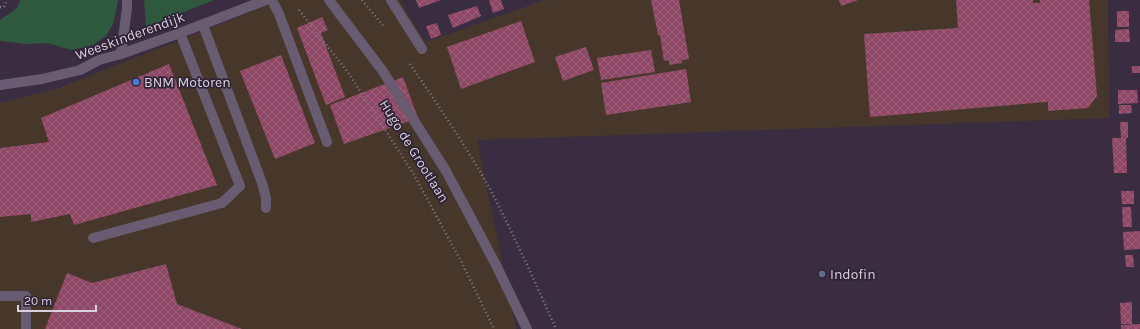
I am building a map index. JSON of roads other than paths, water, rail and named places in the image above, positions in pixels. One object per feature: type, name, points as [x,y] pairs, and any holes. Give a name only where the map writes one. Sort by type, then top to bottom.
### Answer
[{"type":"main road","points":[[121,54],[127,0]]},
{"type":"main road","name":"Weeskinderendijk","points":[[0,85],[42,79],[80,70],[99,60],[121,54],[203,25],[266,0]]},
{"type":"main road","points":[[272,0],[279,14],[327,142]]},
{"type":"main road","name":"Hugo de Grootlaan","points":[[329,0],[382,70],[446,170],[496,265],[527,329]]},
{"type":"main road","points":[[391,0],[422,49]]},
{"type":"main road","points":[[203,25],[262,183],[266,198],[266,208]]},
{"type":"main road","points":[[93,238],[222,203],[240,186],[180,33]]},
{"type":"main road","points":[[0,296],[26,296],[26,329]]},
{"type":"place","name":"BNM Motoren","points":[[136,82]]},
{"type":"place","name":"Indofin","points":[[822,274]]}]
